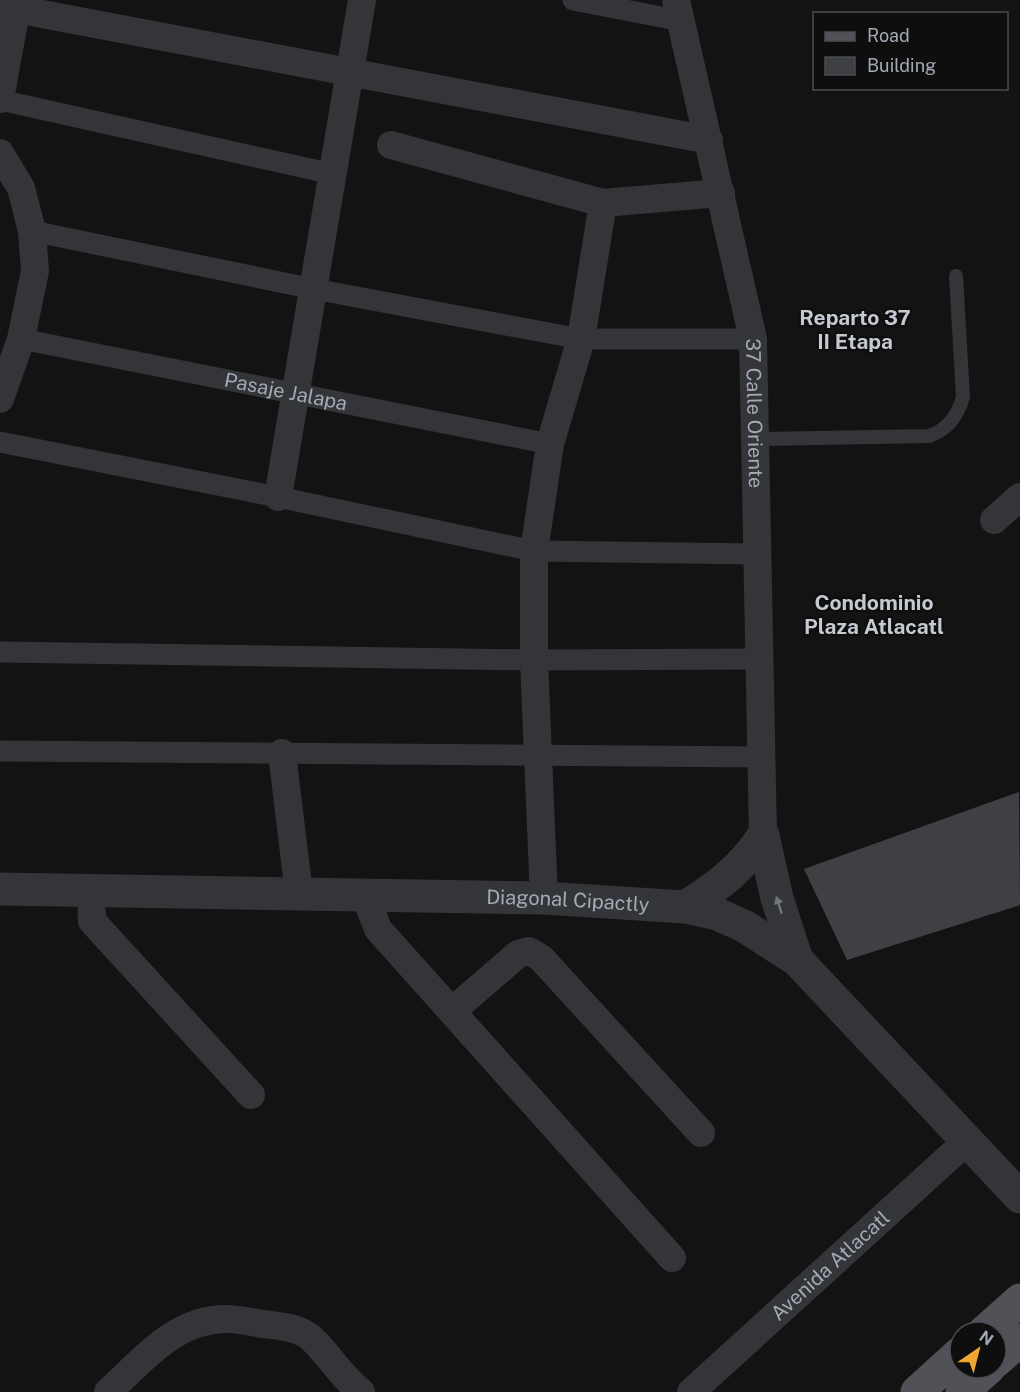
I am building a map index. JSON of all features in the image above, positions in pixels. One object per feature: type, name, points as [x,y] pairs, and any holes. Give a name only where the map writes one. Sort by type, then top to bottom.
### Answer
[{"type":"main road","points":[[998,1320],[1020,1300]]},
{"type":"main road","points":[[1008,1350],[1020,1340]]},
{"type":"main road","points":[[917,1392],[948,1364]]},
{"type":"main road","points":[[962,1392],[976,1380]]},
{"type":"street","points":[[278,497],[362,0]]},
{"type":"street","points":[[573,0],[679,10]]},
{"type":"street","points":[[333,174],[0,100],[12,5],[709,140]]},
{"type":"street","name":"37 Calle Oriente","points":[[679,10],[753,339],[763,836]]},
{"type":"street","points":[[391,145],[603,203],[721,193]]},
{"type":"street","points":[[0,153],[21,188],[32,231],[35,271],[21,339],[0,399]]},
{"type":"street","points":[[544,897],[534,660],[534,551],[550,444],[581,339],[603,203]]},
{"type":"street","points":[[32,231],[314,289],[581,339],[753,339]]},
{"type":"street","name":"Pasaje Jalapa","points":[[21,339],[550,444]]},
{"type":"street","points":[[0,442],[534,551],[758,554]]},
{"type":"street","points":[[994,520],[1020,498]]},
{"type":"street","points":[[0,652],[534,660],[761,660]]},
{"type":"street","points":[[0,751],[763,756]]},
{"type":"street","points":[[282,753],[299,894]]},
{"type":"street","points":[[685,907],[708,893],[739,868],[752,854],[763,836]]},
{"type":"street","points":[[763,836],[777,898],[797,960]]},
{"type":"street","name":"Diagonal Cipactly","points":[[0,889],[544,897],[685,907],[717,914],[744,926],[797,960],[1020,1197]]},
{"type":"street","points":[[91,890],[92,921],[251,1095]]},
{"type":"street","points":[[365,895],[378,929],[672,1258]]},
{"type":"street","points":[[452,1011],[518,954],[529,951],[541,958],[701,1133]]},
{"type":"street","name":"Avenida Atlacatl","points":[[691,1392],[968,1140]]},
{"type":"street","points":[[108,1392],[179,1330],[193,1323],[228,1319],[297,1330],[310,1338],[339,1372],[361,1392]]},
{"type":"lane","points":[[755,439],[929,436],[941,432],[958,411],[963,397],[957,276]]},
{"type":"building","points":[[1019,792],[1020,905],[847,960],[804,869]]},
{"type":"district","name":"Reparto 37 II Etapa","points":[[855,330]]},
{"type":"district","name":"Condominio Plaza Atlacatl","points":[[874,615]]}]
